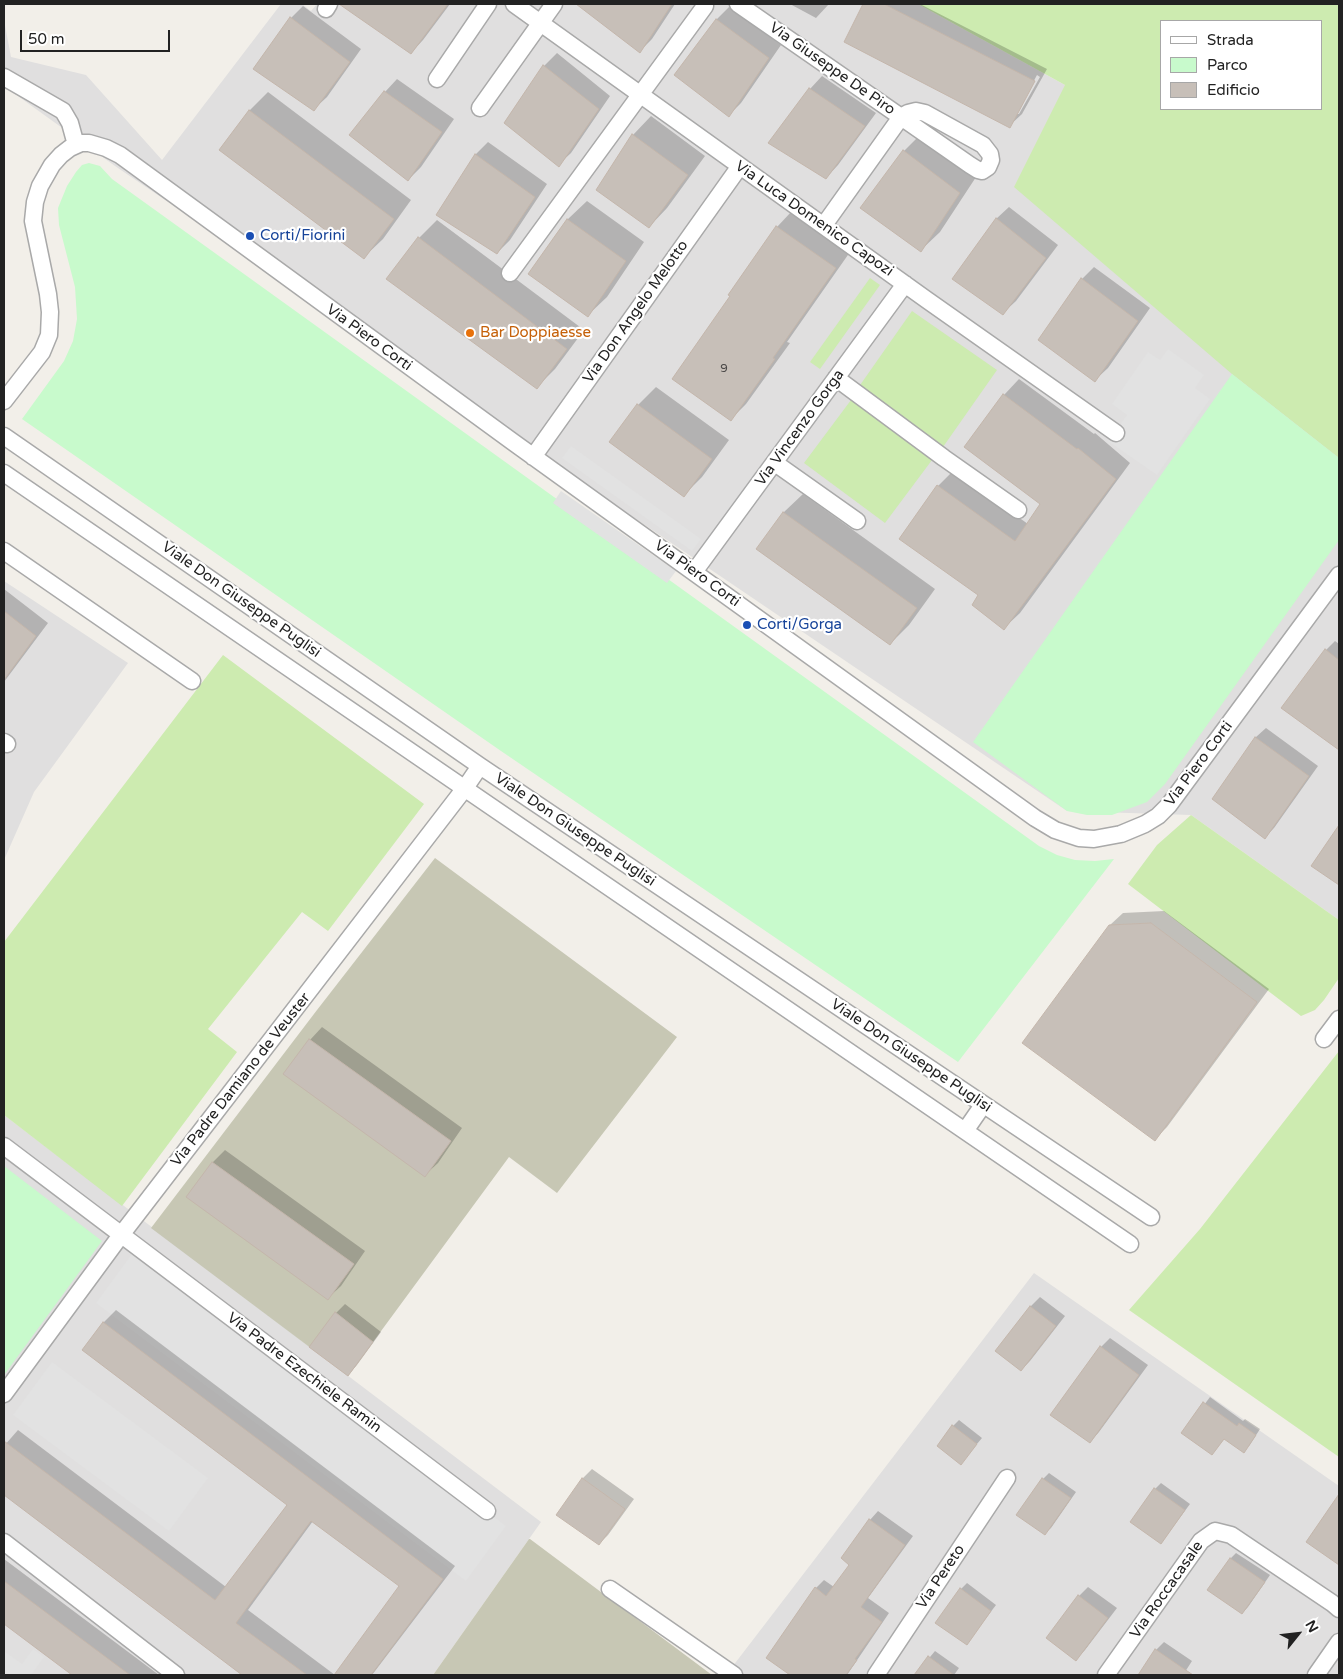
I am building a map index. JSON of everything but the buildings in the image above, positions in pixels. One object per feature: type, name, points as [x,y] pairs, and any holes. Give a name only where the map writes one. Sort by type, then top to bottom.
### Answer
[{"type":"street","points":[[437,79],[488,4]]},
{"type":"street","name":"Via Luca Domenico Capozi","points":[[514,4],[1116,433]]},
{"type":"street","points":[[480,108],[554,4]]},
{"type":"street","name":"Via Giuseppe De Piro","points":[[738,4],[901,117],[978,170],[985,170],[991,164],[990,154],[983,145],[925,113],[912,112],[901,117]]},
{"type":"street","points":[[510,273],[705,6]]},
{"type":"street","points":[[4,77],[20,88],[63,111],[70,123],[76,145],[61,154],[52,165],[40,186],[34,208],[36,240],[49,304],[50,327],[47,342],[42,352],[4,401]]},
{"type":"street","points":[[824,225],[901,117]]},
{"type":"street","name":"Via Piero Corti","points":[[76,145],[82,143],[97,145],[120,155],[533,457],[1044,824],[1066,835],[1094,840],[1121,834],[1139,827],[1158,816],[1169,805],[1339,575]]},
{"type":"street","name":"Via Don Angelo Melotto","points":[[533,457],[740,166]]},
{"type":"street","name":"Via Vincenzo Gorga","points":[[694,572],[905,284]]},
{"type":"street","points":[[836,378],[1018,510]]},
{"type":"street","name":"Viale Don Giuseppe Puglisi","points":[[4,436],[480,766],[1151,1217]]},
{"type":"street","points":[[775,463],[857,521]]},
{"type":"street","name":"Viale Don Giuseppe Puglisi","points":[[4,473],[1130,1244]]},
{"type":"street","points":[[4,550],[192,680]]},
{"type":"street","name":"Via Padre Damiano de Veuster","points":[[4,1394],[122,1235],[480,766]]},
{"type":"street","points":[[1324,1039],[1339,1019]]},
{"type":"street","points":[[965,1131],[983,1104]]},
{"type":"street","name":"Via Padre Ezechiele Ramin","points":[[4,1146],[487,1511]]},
{"type":"street","name":"Via Pereto","points":[[876,1675],[1007,1478]]},
{"type":"street","name":"Via Roccacasale","points":[[1106,1675],[1201,1541],[1205,1536],[1215,1532],[1231,1535],[1332,1602],[1339,1609]]},
{"type":"street","points":[[4,1542],[176,1675]]},
{"type":"street","points":[[610,1589],[734,1675]]},
{"type":"street","points":[[1316,1675],[1339,1642]]},
{"type":"shaded area","points":[[281,4],[302,4],[311,11],[317,4],[918,4],[1065,85],[1339,458],[1339,920],[1191,815],[1067,811],[115,166],[4,86],[4,20],[11,57],[86,75],[162,160]]},
{"type":"shaded area","points":[[1168,349],[1204,375],[1195,388],[1210,399],[1157,475],[1108,441],[1127,415],[1112,404],[1148,352],[1160,360]]},
{"type":"shaded area","points":[[571,446],[701,539],[692,551],[562,458]]},
{"type":"shaded area","points":[[561,491],[676,571],[667,583],[553,503]]},
{"type":"shaded area","points":[[4,581],[128,663],[34,792],[4,860]]},
{"type":"shaded area","points":[[435,858],[677,1037],[557,1193],[509,1157],[348,1376],[151,1228]]},
{"type":"shaded area","points":[[4,1115],[541,1522],[433,1675],[4,1675]]},
{"type":"shaded area","points":[[137,1247],[506,1526],[466,1581],[96,1303]]},
{"type":"shaded area","points":[[1034,1273],[1339,1486],[1339,1675],[726,1675]]},
{"type":"shaded area","points":[[52,1362],[208,1478],[169,1531],[13,1415]]},
{"type":"shaded area","points":[[530,1539],[712,1675],[433,1675]]},
{"type":"shaded area","points":[[33,1649],[44,1657],[31,1675],[4,1675],[4,1651],[22,1664]]},
{"type":"green space","points":[[918,4],[1339,4],[1339,458],[1232,374],[1014,187],[1065,85]]},
{"type":"green space","points":[[89,163],[100,166],[112,179],[1039,846],[1057,855],[1075,860],[1095,861],[1114,859],[958,1062],[501,751],[22,419],[64,361],[73,341],[77,319],[75,287],[59,225],[58,208],[67,186],[76,172],[82,165]]},
{"type":"green space","points":[[870,278],[880,285],[820,369],[810,362]]},
{"type":"green space","points":[[912,311],[997,370],[943,447],[858,388]]},
{"type":"green space","points":[[1232,374],[1339,458],[1339,540],[1165,784],[1147,802],[1112,815],[1087,815],[1067,811],[973,742]]},
{"type":"green space","points":[[851,400],[932,460],[885,523],[804,463]]},
{"type":"green space","points":[[223,655],[424,804],[328,931],[302,912],[208,1029],[237,1052],[122,1206],[4,1115],[4,942]]},
{"type":"green space","points":[[1191,815],[1339,920],[1339,978],[1315,1010],[1301,1016],[1128,884],[1157,845]]},
{"type":"green space","points":[[1339,1051],[1339,1457],[1129,1310],[1200,1229]]},
{"type":"green space","points":[[4,1166],[102,1241],[4,1375]]},
{"type":"place","name":"Corti/Fiorini","points":[[250,236]]},
{"type":"place","name":"Bar Doppiaesse","points":[[470,333]]},
{"type":"place","name":"Corti/Gorga","points":[[747,625]]}]
